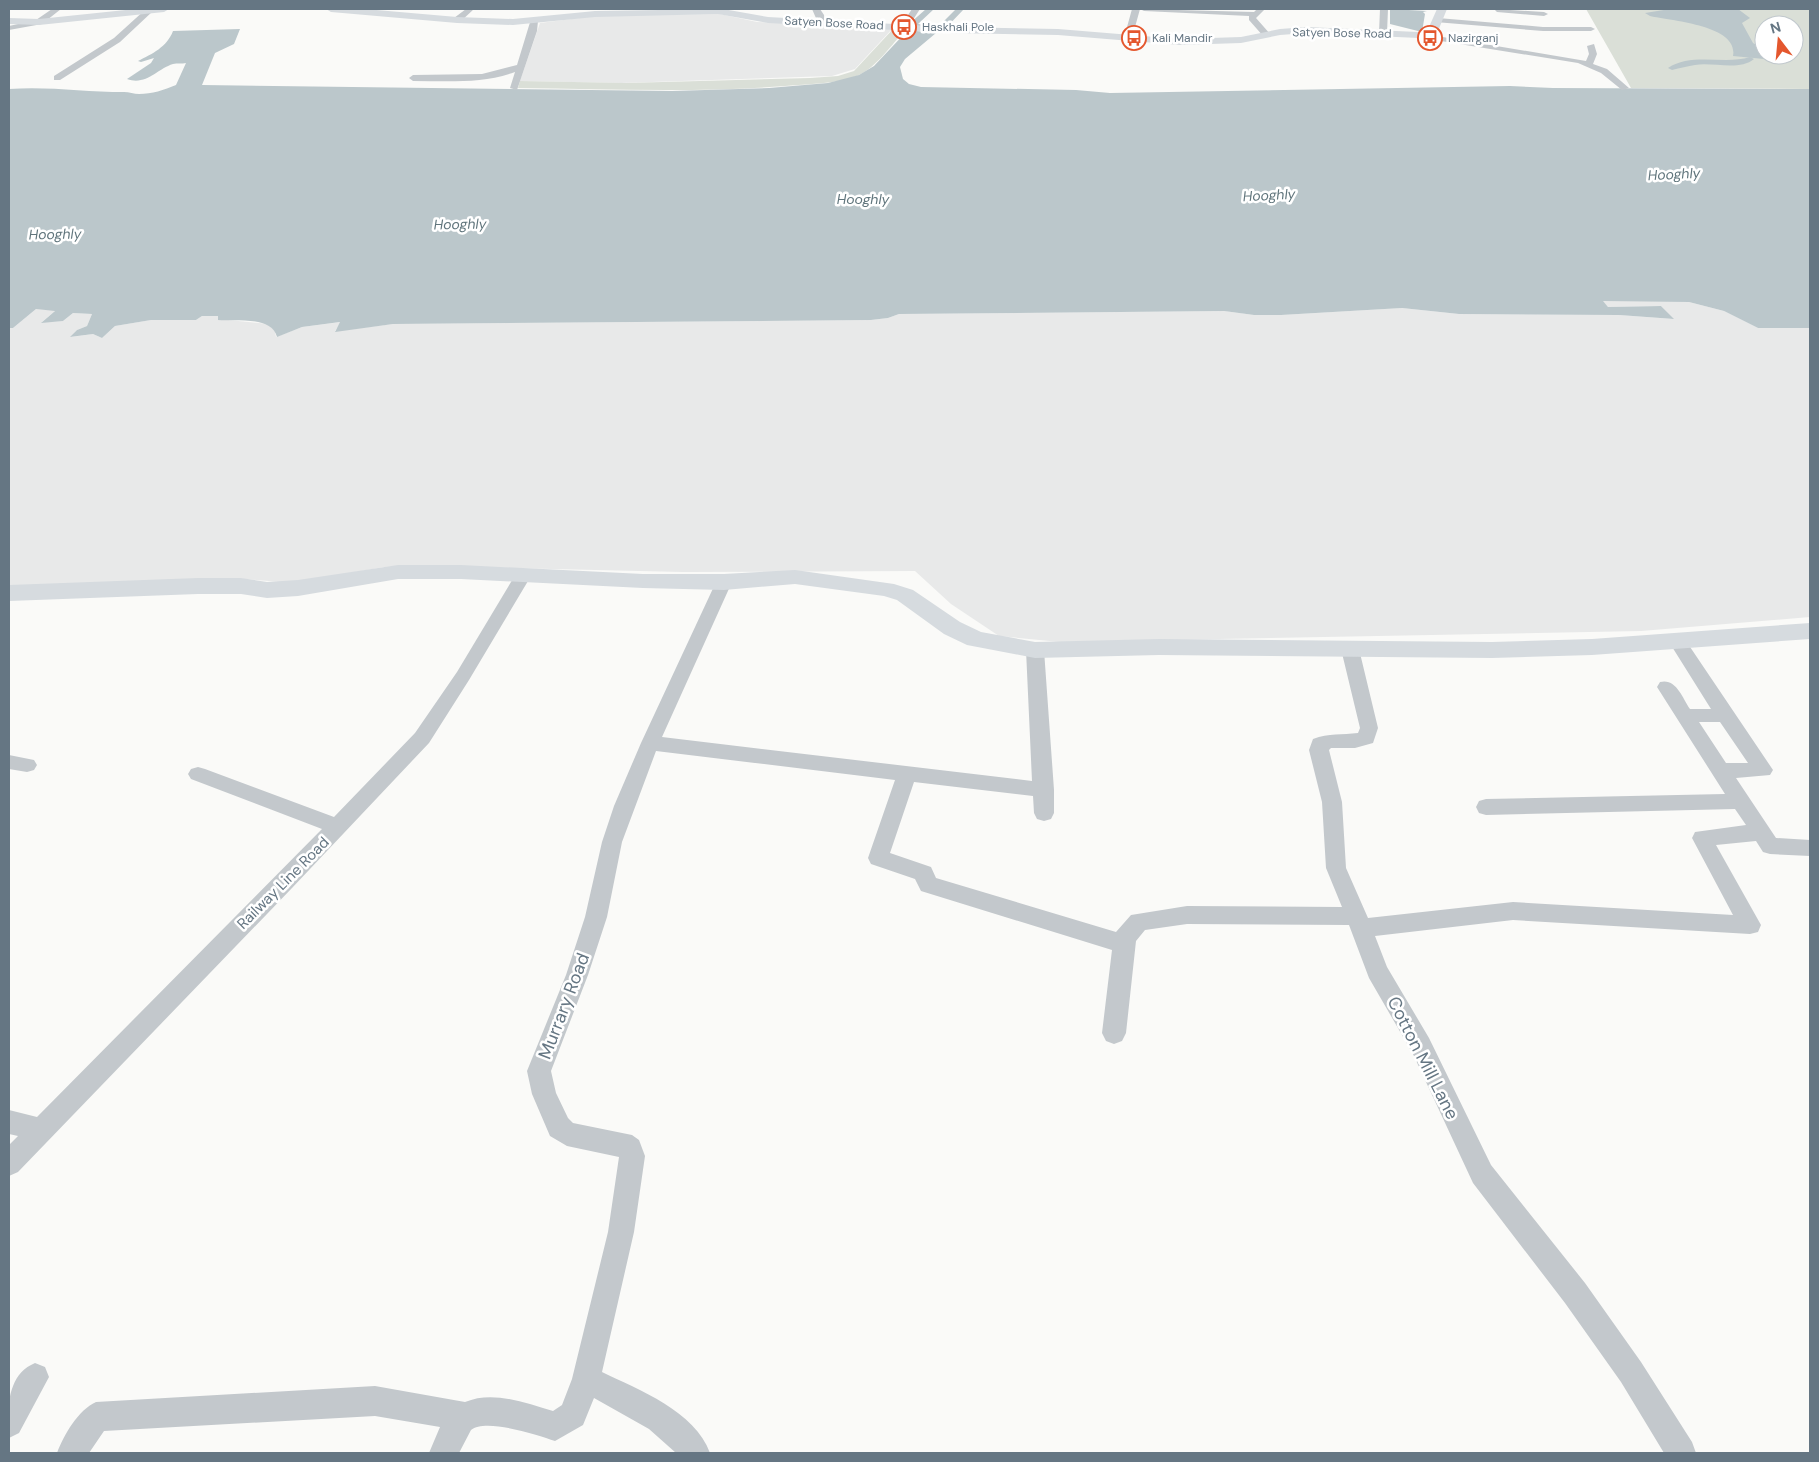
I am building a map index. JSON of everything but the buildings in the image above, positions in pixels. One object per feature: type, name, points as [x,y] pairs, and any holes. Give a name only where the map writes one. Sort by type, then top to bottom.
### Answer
[{"type":"main road","points":[[9,21],[38,22],[164,9]]},
{"type":"main road","name":"Satyen Bose Road","points":[[331,9],[456,20],[534,21],[602,14],[718,10],[762,20],[928,29],[1058,32],[1128,38],[1222,42],[1307,30],[1419,34]]},
{"type":"main road","points":[[1419,34],[1431,32],[1443,13]]},
{"type":"main road","points":[[9,593],[198,586],[241,586],[267,590],[298,588],[398,572],[461,572],[522,576],[724,582],[759,578],[795,577],[886,589],[905,595],[952,628],[976,639],[1035,650],[1159,647],[1492,650],[1678,642],[1810,630]]},
{"type":"street","points":[[9,28],[38,22],[57,9]]},
{"type":"street","points":[[456,20],[470,9]]},
{"type":"street","points":[[816,9],[822,23]]},
{"type":"street","points":[[906,27],[916,9]]},
{"type":"street","points":[[1128,38],[1134,22],[1136,9]]},
{"type":"street","points":[[1144,9],[1254,14],[1262,9]]},
{"type":"street","points":[[1382,33],[1384,9]]},
{"type":"street","points":[[57,78],[117,40],[149,10]]},
{"type":"street","points":[[1495,12],[1544,14]]},
{"type":"street","points":[[1495,12],[1508,27]]},
{"type":"street","points":[[1443,13],[1465,27],[1591,30]]},
{"type":"street","points":[[1254,14],[1252,18],[1255,23],[1267,35]]},
{"type":"street","points":[[514,88],[534,21]]},
{"type":"street","points":[[1543,29],[1553,38]]},
{"type":"street","points":[[1419,34],[1561,54],[1604,71],[1625,88]]},
{"type":"street","points":[[1590,64],[1594,54],[1592,46]]},
{"type":"street","points":[[413,78],[458,78],[500,74],[508,73],[521,67]]},
{"type":"street","name":"Railway Line Road","points":[[9,1163],[338,827],[422,738],[464,676],[522,576]]},
{"type":"street","name":"Murrary Road","points":[[464,1416],[479,1412],[512,1414],[555,1426],[573,1414],[586,1379],[621,1232],[632,1156],[630,1149],[623,1144],[567,1134],[559,1127],[544,1094],[539,1071],[580,967],[596,917],[618,824],[650,743],[724,582]]},
{"type":"street","points":[[1678,642],[1763,770],[1721,771]]},
{"type":"street","name":"Cotton Mill Lane","points":[[1350,649],[1369,728],[1366,738],[1357,742],[1327,740],[1320,744],[1319,750],[1332,802],[1336,868],[1360,922],[1377,971],[1421,1046],[1464,1140],[1482,1174],[1519,1224],[1575,1293],[1631,1372],[1682,1453]]},
{"type":"street","points":[[1035,650],[1044,813]]},
{"type":"street","points":[[1666,687],[1770,846],[1810,848]]},
{"type":"street","points":[[1685,716],[1725,715]]},
{"type":"street","points":[[650,743],[1044,790]]},
{"type":"street","points":[[907,773],[878,858],[924,873],[928,885],[991,902],[1124,944]]},
{"type":"street","points":[[198,774],[338,827]]},
{"type":"street","points":[[1486,807],[1741,801]]},
{"type":"street","points":[[1114,1033],[1125,937],[1139,922],[1187,914],[1360,922],[1513,911],[1750,925],[1702,838],[1762,832]]},
{"type":"street","points":[[9,1122],[41,1130]]},
{"type":"street","points":[[9,1423],[35,1377]]},
{"type":"street","points":[[586,1379],[652,1414],[684,1438],[695,1453]]},
{"type":"street","points":[[72,1453],[96,1417],[375,1401],[464,1416]]},
{"type":"street","points":[[444,1453],[454,1428],[464,1416]]},
{"type":"shaded area","points":[[1586,9],[1810,9],[1810,89],[1631,88]]},
{"type":"shaded area","points":[[720,14],[757,22],[893,28],[855,69],[832,76],[622,83],[520,81],[540,23],[603,15]]},
{"type":"shaded area","points":[[894,28],[906,29],[871,67],[849,79],[831,82],[719,89],[518,88],[520,81],[626,83],[838,76],[854,71]]},
{"type":"shaded area","points":[[1667,300],[1689,302],[1724,311],[1758,328],[1810,328],[1810,617],[1641,631],[1060,642],[999,636],[951,604],[915,571],[683,572],[424,566],[384,567],[292,583],[232,578],[9,587],[9,328],[13,328],[36,309],[56,310],[42,322],[63,321],[73,313],[92,314],[87,326],[77,330],[71,337],[93,334],[102,338],[115,326],[151,320],[196,320],[202,316],[219,316],[218,319],[268,324],[275,331],[276,337],[302,327],[341,322],[335,331],[393,324],[871,320],[888,318],[899,314],[1224,311],[1254,315],[1281,315],[1402,308],[1459,314],[1619,315],[1673,319],[1661,306],[1608,307],[1602,301]]},
{"type":"water","points":[[1390,9],[1427,11],[1423,12],[1425,14],[1422,32],[1390,24]]},
{"type":"water","points":[[1670,9],[1738,9],[1750,18],[1742,23],[1754,44],[1754,58],[1733,56],[1732,46],[1726,37],[1715,31],[1702,26],[1650,16],[1645,13]]},
{"type":"water","name":"Hooghly","points":[[240,29],[234,44],[215,53],[202,85],[672,91],[769,88],[828,83],[859,75],[874,66],[908,30],[936,33],[905,59],[900,67],[903,79],[909,84],[921,87],[1076,90],[1110,93],[1510,86],[1553,88],[1810,89],[1810,328],[1758,328],[1724,311],[1689,302],[1603,301],[1608,307],[1661,306],[1674,319],[1619,315],[1459,314],[1402,308],[1281,315],[1254,315],[1224,311],[899,314],[888,318],[871,320],[393,324],[335,332],[340,322],[302,327],[277,337],[274,330],[261,323],[243,320],[218,320],[218,316],[202,316],[196,320],[151,320],[115,326],[102,338],[93,334],[70,337],[77,330],[87,326],[92,314],[73,313],[63,321],[41,323],[55,311],[36,309],[13,328],[9,328],[9,89],[52,89],[139,94],[158,91],[176,85],[186,63],[167,66],[146,79],[134,81],[127,79],[151,63],[154,58],[141,62],[138,61],[163,46],[173,31]]},
{"type":"waterway","points":[[930,9],[912,26],[940,29],[960,9]]},
{"type":"waterway","points":[[1672,68],[1696,62],[1744,62],[1750,59]]},
{"type":"place","name":"Haskhali Pole","points":[[904,27]]},
{"type":"place","name":"Kali Mandir","points":[[1134,38]]},
{"type":"place","name":"Nazirganj","points":[[1430,38]]}]
